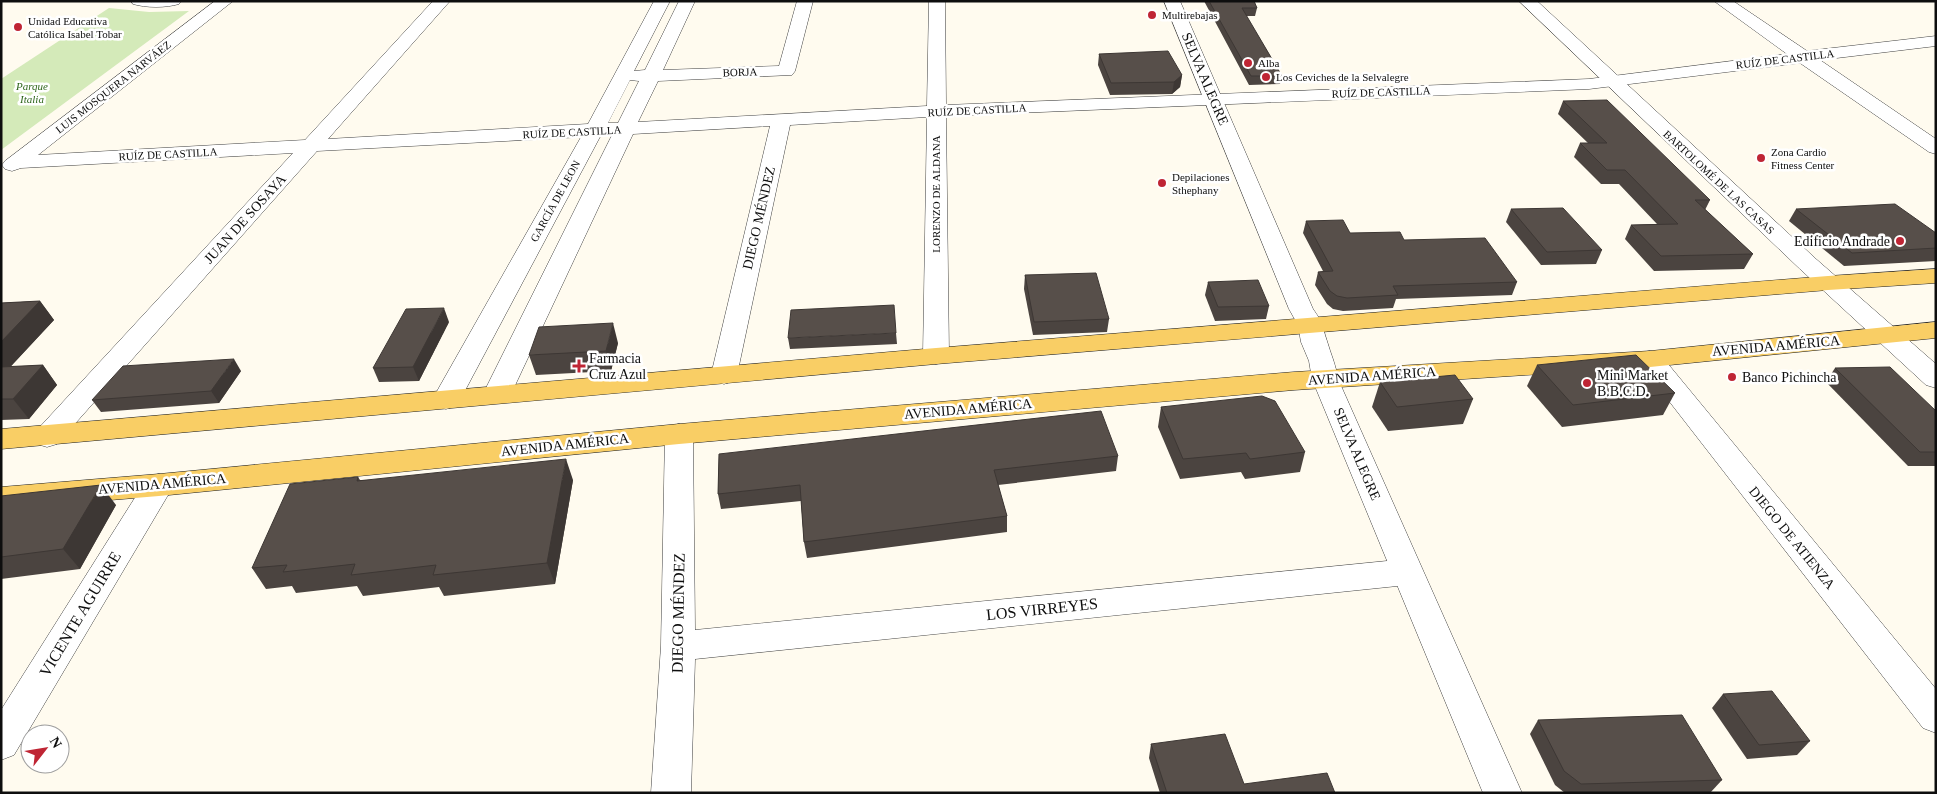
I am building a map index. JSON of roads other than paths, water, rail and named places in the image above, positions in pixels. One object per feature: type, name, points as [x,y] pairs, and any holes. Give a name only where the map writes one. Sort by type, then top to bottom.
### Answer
[{"type":"main road","points":[[1,440],[936,356],[1828,283],[1936,276]]},
{"type":"main road","name":"AVENIDA AMÉRICA","points":[[1,498],[159,485],[679,434],[1325,379],[1650,359],[1936,330]]},
{"type":"street","points":[[140,1],[174,1]]},
{"type":"street","name":"LUIS MOSQUERA NARVÁEZ","points":[[9,168],[225,1]]},
{"type":"street","name":"JUAN DE SOSAYA","points":[[47,437],[442,1]]},
{"type":"street","name":"GARCÍA DE LEON","points":[[446,400],[594,131],[662,1]]},
{"type":"street","points":[[497,394],[687,1]]},
{"type":"street","name":"BORJA","points":[[622,76],[786,71],[805,1]]},
{"type":"street","name":"LORENZO DE ALDANA","points":[[936,356],[937,1]]},
{"type":"street","name":"SELVA ALEGRE","points":[[1172,1],[1301,309],[1311,325],[1314,342],[1322,360],[1325,379],[1503,793]]},
{"type":"street","name":"BARTOLOMÉ DE LAS CASAS","points":[[1527,1],[1828,283],[1936,379]]},
{"type":"street","points":[[1722,1],[1936,148]]},
{"type":"street","name":"RUÍZ DE CASTILLA","points":[[9,168],[310,147],[937,111],[1589,84],[1936,41]]},
{"type":"street","name":"DIEGO MÉNDEZ","points":[[724,375],[781,120]]},
{"type":"street","name":"DIEGO DE ATIENZA","points":[[1650,359],[1936,717]]},
{"type":"street","name":"DIEGO MÉNDEZ","points":[[671,793],[678,646],[679,434]]},
{"type":"street","name":"VICENTE AGUIRRE","points":[[1,743],[159,485]]},
{"type":"street","name":"LOS VIRREYES","points":[[678,646],[1407,572]]},
{"type":"place","name":"Multirebajas","points":[[1152,15]]},
{"type":"place","name":"Unidad Educativa Católica Isabel Tobar","points":[[18,27]]},
{"type":"place","name":"Alba","points":[[1248,63]]},
{"type":"place","name":"Los Ceviches de la Selvalegre","points":[[1266,77]]},
{"type":"place","name":"Zona Cardio Fitness Center","points":[[1761,158]]},
{"type":"place","name":"Depilaciones Sthephany","points":[[1162,183]]},
{"type":"place","name":"Edificio Andrade","points":[[1900,241]]},
{"type":"place","name":"Farmacia Cruz Azul","points":[[579,366]]},
{"type":"place","name":"Banco Pichincha","points":[[1732,377]]},
{"type":"place","name":"Mini Market B.B.C.D.","points":[[1587,383]]},
{"type":"park label","name":"Parque Italia","points":[[32,92]]}]
